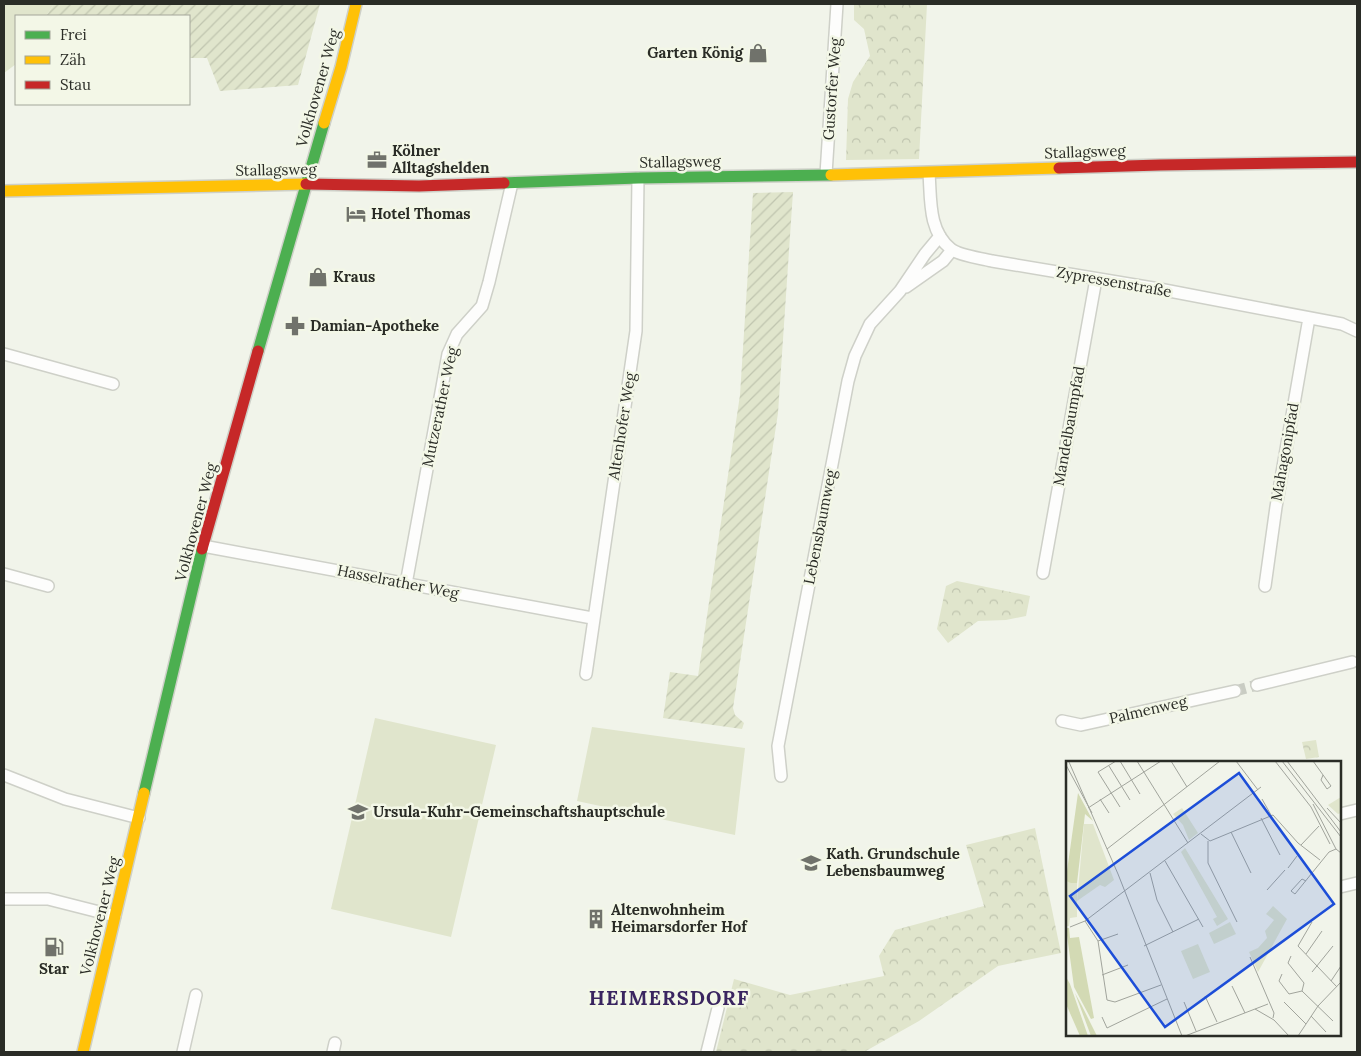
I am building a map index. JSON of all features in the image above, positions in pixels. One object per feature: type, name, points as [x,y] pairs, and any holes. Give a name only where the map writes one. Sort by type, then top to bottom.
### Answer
[{"type":"street","name":"Volkhovener Weg","points":[[83,1052],[203,546],[341,67],[356,4]]},
{"type":"street","name":"Gustorfer Weg","points":[[826,174],[837,4]]},
{"type":"street","name":"Stallagsweg","points":[[4,191],[306,184],[419,186],[638,178],[1357,162]]},
{"type":"street","points":[[929,173],[933,222],[940,236],[952,250]]},
{"type":"street","name":"Altenhofer Weg","points":[[586,674],[592,618],[636,331],[638,178]]},
{"type":"street","name":"Mutzerather Weg","points":[[406,584],[448,354],[457,334],[482,306],[512,183]]},
{"type":"street","name":"Lebensbaumweg","points":[[781,776],[778,746],[848,381],[855,356],[870,324],[900,291],[925,254],[940,236]]},
{"type":"street","name":"Lebensbaumweg","points":[[900,291],[943,261],[952,250]]},
{"type":"street","name":"Zypressenstraße","points":[[952,250],[972,257],[1159,289],[1342,324],[1357,331]]},
{"type":"street","name":"Mandelbaumpfad","points":[[1043,573],[1096,279]]},
{"type":"street","name":"Mahagonipfad","points":[[1265,586],[1276,507],[1309,318]]},
{"type":"street","points":[[4,354],[113,384]]},
{"type":"street","name":"Hasselrather Weg","points":[[203,546],[592,618]]},
{"type":"street","points":[[4,574],[48,586]]},
{"type":"street","points":[[1258,685],[1352,662]]},
{"type":"street","name":"Palmenweg","points":[[1062,720],[1082,725],[1235,691]]},
{"type":"street","points":[[4,775],[65,799],[139,818]]},
{"type":"street","points":[[1341,814],[1357,810]]},
{"type":"street","points":[[1341,887],[1357,883]]},
{"type":"street","points":[[4,899],[48,899],[115,916]]},
{"type":"street","points":[[183,1052],[196,995]]},
{"type":"street","points":[[707,1052],[718,1008]]},
{"type":"green space","points":[[4,4],[54,4],[47,15],[15,15],[15,65],[4,73]]},
{"type":"green space","points":[[54,4],[320,4],[298,85],[220,91],[207,58],[190,58],[190,15],[47,15]]},
{"type":"green space","points":[[854,4],[927,4],[919,159],[846,160],[848,99],[853,82],[870,56],[864,29],[854,20]]},
{"type":"green space","points":[[793,192],[778,413],[733,708],[735,715],[744,723],[742,729],[663,718],[670,672],[698,676],[740,395],[753,193]]},
{"type":"green space","points":[[957,581],[1030,596],[1026,616],[1006,620],[978,621],[948,643],[937,629],[946,586]]},
{"type":"green space","points":[[375,718],[496,745],[451,937],[331,909]]},
{"type":"green space","points":[[592,727],[745,748],[735,835],[577,801]]},
{"type":"green space","points":[[1316,740],[1319,757],[1306,759],[1302,742]]},
{"type":"green space","points":[[1035,828],[1061,953],[998,966],[919,1021],[864,1052],[716,1052],[734,979],[790,995],[884,976],[879,956],[895,930],[984,906],[966,845]]},
{"type":"tunnel","points":[[1235,691],[1257,685]]},
{"type":"traffic: fast","points":[[258,351],[324,123]]},
{"type":"traffic: fast","points":[[504,183],[638,178],[831,175]]},
{"type":"traffic: fast","points":[[144,793],[202,549]]},
{"type":"traffic: slow","points":[[324,123],[341,67],[356,4]]},
{"type":"traffic: slow","points":[[831,175],[1059,168]]},
{"type":"traffic: slow","points":[[4,191],[306,184]]},
{"type":"traffic: slow","points":[[83,1052],[144,793]]},
{"type":"traffic: jam","points":[[1059,168],[1357,162]]},
{"type":"traffic: jam","points":[[306,184],[419,186],[504,183]]},
{"type":"traffic: jam","points":[[202,549],[258,351]]},
{"type":"place","name":"Garten König","points":[[758,53]]},
{"type":"place","name":"Kölner Alltagshelden","points":[[377,160]]},
{"type":"place","name":"Hotel Thomas","points":[[356,214]]},
{"type":"place","name":"Kraus","points":[[318,277]]},
{"type":"place","name":"Damian-Apotheke","points":[[295,326]]},
{"type":"place","name":"Ursula-Kuhr-Gemeinschaftshauptschule","points":[[358,812]]},
{"type":"place","name":"Kath. Grundschule Lebensbaumweg","points":[[811,863]]},
{"type":"place","name":"Altenwohnheim Heimarsdorfer Hof","points":[[596,919]]},
{"type":"place","name":"Star","points":[[54,947]]},
{"type":"district","name":"HEIMERSDORF","points":[[669,998]]}]
